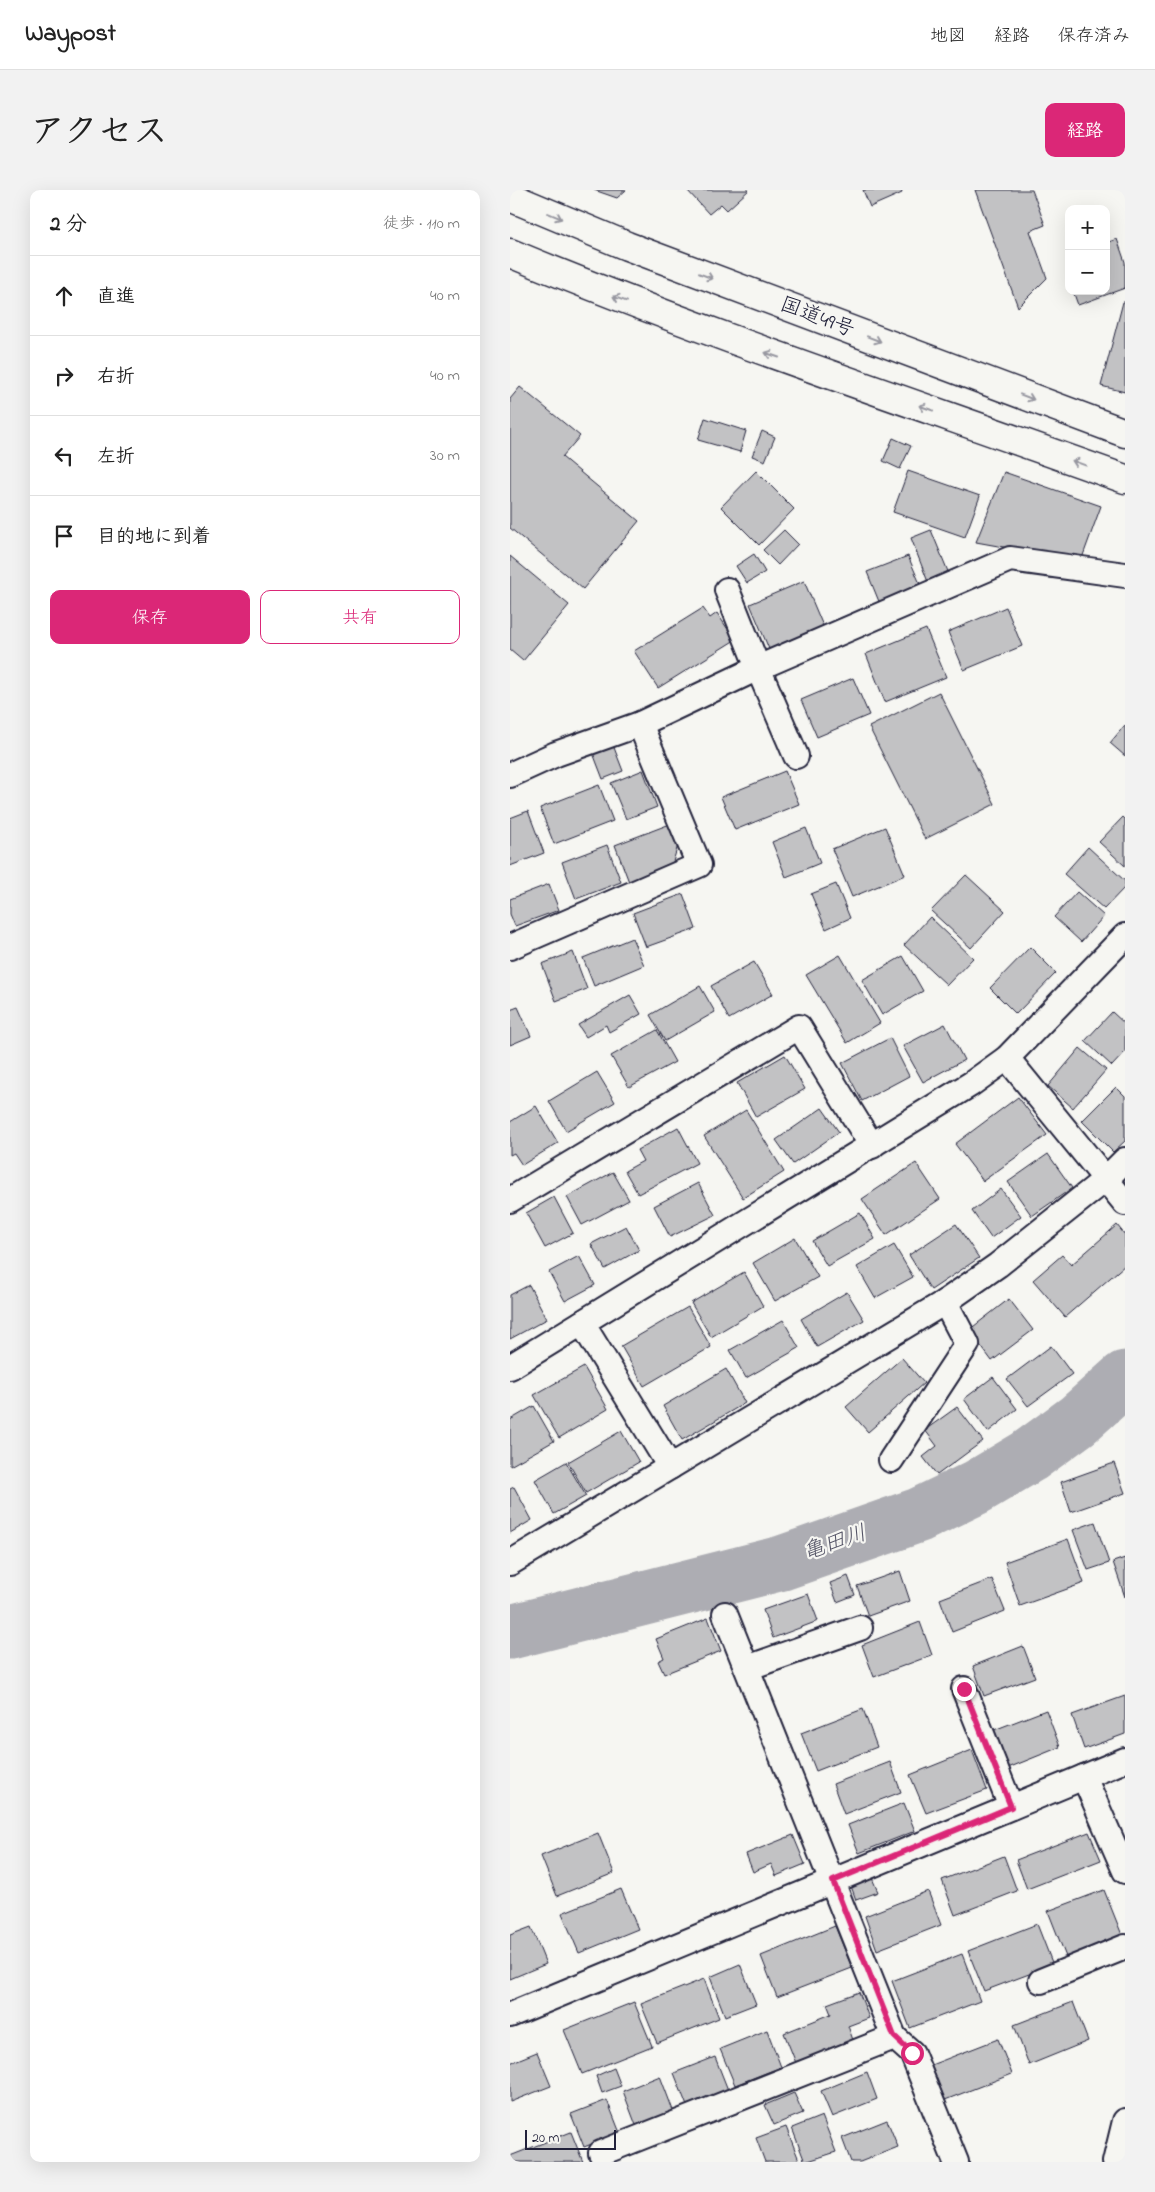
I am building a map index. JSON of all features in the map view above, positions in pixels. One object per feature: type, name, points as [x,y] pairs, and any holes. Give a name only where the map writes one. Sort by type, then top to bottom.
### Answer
[{"type":"highway","name":"国道49号","points":[[510,197],[627,246],[1125,434]]},
{"type":"highway","points":[[510,253],[608,294],[752,348],[939,412],[1125,479]]},
{"type":"street","points":[[510,775],[556,754],[640,724],[758,668],[1010,559],[1125,574]]},
{"type":"street","points":[[727,590],[796,756]]},
{"type":"street","points":[[510,947],[699,865],[640,724]]},
{"type":"street","points":[[510,1367],[971,1084],[1007,1058],[1125,936]]},
{"type":"street","points":[[510,1200],[799,1027],[872,1146]]},
{"type":"street","points":[[1007,1058],[1125,1204]]},
{"type":"street","points":[[510,1563],[945,1302],[998,1265],[1106,1179],[1125,1160]]},
{"type":"street","points":[[891,1460],[967,1344],[945,1302]]},
{"type":"street","points":[[582,1323],[670,1467]]},
{"type":"street","points":[[725,1614],[894,2036],[912,2053],[956,2162]]},
{"type":"street","points":[[747,1668],[860,1628]]},
{"type":"street","points":[[964,1689],[1011,1807]]},
{"type":"street","points":[[510,2014],[1125,1760]]},
{"type":"street","points":[[1084,1778],[1125,1871]]},
{"type":"street","points":[[1042,1981],[1125,1947]]},
{"type":"street","points":[[601,2154],[894,2036]]},
{"type":"street","points":[[1115,2162],[1125,2121]]},
{"type":"building","points":[[594,190],[626,190],[617,198]]},
{"type":"building","points":[[687,190],[749,190],[727,210],[721,204],[709,214]]},
{"type":"building","points":[[863,190],[901,190],[902,193],[870,207]]},
{"type":"building","points":[[975,190],[1032,190],[1045,225],[1030,231],[1047,278],[1018,307]]},
{"type":"building","points":[[1117,239],[1125,262],[1125,288],[1110,293],[1110,250],[1110,242]]},
{"type":"building","points":[[1074,295],[1106,295],[1078,305]]},
{"type":"building","points":[[1123,302],[1125,302],[1125,392],[1101,386]]},
{"type":"building","points":[[520,387],[580,436],[562,457],[639,521],[583,589],[510,528],[510,399]]},
{"type":"building","points":[[705,418],[746,431],[740,452],[698,440]]},
{"type":"building","points":[[762,431],[775,437],[765,461],[752,456]]},
{"type":"building","points":[[893,438],[911,446],[900,469],[883,461]]},
{"type":"building","points":[[756,471],[794,509],[759,545],[721,507]]},
{"type":"building","points":[[908,471],[980,496],[965,537],[893,512]]},
{"type":"building","points":[[1004,472],[1101,506],[1081,561],[976,542]]},
{"type":"building","points":[[784,530],[798,544],[778,565],[763,550]]},
{"type":"building","points":[[931,530],[949,574],[928,582],[911,538]]},
{"type":"building","points":[[754,554],[765,572],[747,583],[736,566]]},
{"type":"building","points":[[510,556],[569,605],[523,661],[510,650]]},
{"type":"building","points":[[908,556],[921,586],[880,604],[867,572]]},
{"type":"building","points":[[804,581],[823,626],[769,649],[750,604]]},
{"type":"building","points":[[1006,607],[1022,646],[964,670],[948,632]]},
{"type":"building","points":[[703,608],[710,618],[717,613],[735,640],[658,688],[634,651]]},
{"type":"building","points":[[926,629],[946,677],[885,702],[866,654]]},
{"type":"building","points":[[853,678],[869,715],[817,737],[801,700]]},
{"type":"building","points":[[939,692],[995,804],[925,839],[869,727]]},
{"type":"building","points":[[1125,725],[1125,756],[1110,743]]},
{"type":"building","points":[[613,745],[623,771],[603,779],[593,753]]},
{"type":"building","points":[[643,770],[657,807],[626,819],[611,783]]},
{"type":"building","points":[[785,771],[799,804],[735,830],[721,797]]},
{"type":"building","points":[[599,785],[613,821],[554,844],[540,808]]},
{"type":"building","points":[[528,811],[544,853],[510,866],[510,818]]},
{"type":"building","points":[[1123,817],[1125,819],[1125,866],[1099,842]]},
{"type":"building","points":[[670,824],[678,845],[672,865],[629,882],[615,845]]},
{"type":"building","points":[[885,827],[905,875],[852,897],[832,849]]},
{"type":"building","points":[[806,828],[820,863],[786,877],[772,842]]},
{"type":"building","points":[[607,845],[621,882],[576,899],[562,862]]},
{"type":"building","points":[[1088,847],[1125,881],[1125,887],[1104,909],[1064,874]]},
{"type":"building","points":[[966,875],[1005,911],[971,948],[931,911]]},
{"type":"building","points":[[549,884],[559,910],[515,926],[510,914],[510,899]]},
{"type":"building","points":[[836,884],[850,918],[826,929],[811,894]]},
{"type":"building","points":[[1077,892],[1104,916],[1081,942],[1054,917]]},
{"type":"building","points":[[683,894],[696,929],[646,947],[633,913]]},
{"type":"building","points":[[930,917],[973,958],[947,985],[904,945]]},
{"type":"building","points":[[632,938],[644,965],[594,986],[583,958]]},
{"type":"building","points":[[1030,947],[1056,973],[1016,1014],[990,988]]},
{"type":"building","points":[[573,952],[587,989],[556,1001],[542,964]]},
{"type":"building","points":[[840,955],[880,1023],[847,1043],[806,975]]},
{"type":"building","points":[[903,956],[923,991],[882,1015],[862,980]]},
{"type":"building","points":[[754,962],[773,994],[729,1019],[711,986]]},
{"type":"building","points":[[700,986],[715,1012],[665,1041],[650,1015]]},
{"type":"building","points":[[630,995],[641,1014],[609,1032],[606,1025],[586,1037],[578,1025]]},
{"type":"building","points":[[518,1007],[531,1036],[510,1045],[510,1010]]},
{"type":"building","points":[[1112,1012],[1125,1024],[1125,1052],[1112,1066],[1085,1041]]},
{"type":"building","points":[[945,1024],[964,1060],[923,1082],[903,1046]]},
{"type":"building","points":[[657,1030],[675,1062],[629,1087],[611,1056]]},
{"type":"building","points":[[890,1038],[909,1076],[862,1101],[842,1063]]},
{"type":"building","points":[[1080,1048],[1106,1070],[1073,1108],[1048,1086]]},
{"type":"building","points":[[785,1055],[805,1089],[756,1117],[737,1083]]},
{"type":"building","points":[[597,1072],[615,1102],[566,1131],[549,1101]]},
{"type":"building","points":[[1116,1087],[1125,1096],[1125,1141],[1113,1152],[1082,1121]]},
{"type":"building","points":[[1018,1097],[1047,1135],[983,1181],[955,1144]]},
{"type":"building","points":[[536,1106],[558,1143],[522,1165],[514,1153],[510,1155],[510,1122]]},
{"type":"building","points":[[822,1108],[839,1132],[793,1164],[776,1140]]},
{"type":"building","points":[[746,1110],[784,1172],[743,1198],[704,1136]]},
{"type":"building","points":[[678,1127],[697,1163],[638,1194],[625,1171],[643,1161],[637,1150]]},
{"type":"building","points":[[1048,1154],[1072,1188],[1032,1216],[1008,1182]]},
{"type":"building","points":[[916,1163],[940,1199],[886,1235],[862,1199]]},
{"type":"building","points":[[613,1172],[629,1200],[582,1225],[567,1197]]},
{"type":"building","points":[[698,1183],[715,1215],[670,1237],[654,1206]]},
{"type":"building","points":[[1001,1189],[1021,1216],[991,1238],[972,1211]]},
{"type":"building","points":[[554,1197],[573,1233],[545,1248],[526,1213]]},
{"type":"building","points":[[860,1213],[875,1239],[827,1266],[812,1241]]},
{"type":"building","points":[[956,1224],[979,1258],[931,1290],[909,1255]]},
{"type":"building","points":[[1117,1225],[1125,1235],[1125,1265],[1065,1317],[1033,1280],[1062,1255],[1071,1265]]},
{"type":"building","points":[[626,1226],[639,1250],[605,1269],[591,1244]]},
{"type":"building","points":[[795,1238],[818,1277],[775,1301],[753,1263]]},
{"type":"building","points":[[894,1245],[913,1277],[875,1298],[857,1267]]},
{"type":"building","points":[[579,1256],[595,1285],[565,1301],[549,1272]]},
{"type":"building","points":[[744,1272],[763,1306],[711,1337],[691,1303]]},
{"type":"building","points":[[529,1285],[547,1319],[510,1339],[510,1295]]},
{"type":"building","points":[[847,1292],[864,1320],[817,1347],[801,1319]]},
{"type":"building","points":[[1009,1299],[1033,1330],[992,1361],[969,1330]]},
{"type":"building","points":[[688,1307],[711,1347],[644,1386],[621,1346]]},
{"type":"building","points":[[783,1320],[799,1348],[746,1378],[730,1350]]},
{"type":"building","points":[[1051,1346],[1072,1374],[1028,1406],[1007,1379]]},
{"type":"building","points":[[902,1358],[924,1383],[868,1432],[846,1407]]},
{"type":"building","points":[[584,1367],[608,1409],[559,1438],[534,1395]]},
{"type":"building","points":[[726,1369],[745,1403],[682,1440],[663,1406]]},
{"type":"building","points":[[993,1377],[1017,1409],[988,1432],[964,1399]]},
{"type":"building","points":[[534,1406],[554,1441],[510,1466],[510,1420]]},
{"type":"building","points":[[957,1407],[983,1441],[937,1475],[923,1457],[937,1446],[925,1430]]},
{"type":"building","points":[[621,1431],[639,1462],[586,1493],[568,1462]]},
{"type":"building","points":[[566,1462],[586,1496],[554,1514],[535,1480]]},
{"type":"building","points":[[1114,1463],[1125,1493],[1071,1512],[1061,1482]]},
{"type":"building","points":[[514,1487],[532,1520],[510,1533],[510,1489]]},
{"type":"building","points":[[1095,1522],[1109,1563],[1088,1570],[1073,1530]]},
{"type":"building","points":[[1068,1539],[1084,1583],[1020,1606],[1005,1562]]},
{"type":"building","points":[[1125,1558],[1125,1597],[1113,1562]]},
{"type":"building","points":[[900,1571],[910,1601],[868,1616],[857,1586]]},
{"type":"building","points":[[848,1576],[855,1595],[837,1602],[830,1583]]},
{"type":"building","points":[[992,1579],[1005,1611],[952,1632],[940,1599]]},
{"type":"building","points":[[808,1594],[818,1621],[773,1638],[763,1610]]},
{"type":"building","points":[[708,1618],[721,1651],[664,1674],[658,1661],[664,1658],[656,1639]]},
{"type":"building","points":[[920,1622],[932,1655],[874,1677],[862,1645]]},
{"type":"building","points":[[1023,1646],[1035,1677],[984,1696],[973,1666]]},
{"type":"building","points":[[1125,1696],[1125,1734],[1084,1749],[1072,1715]]},
{"type":"building","points":[[863,1709],[877,1747],[816,1771],[801,1733]]},
{"type":"building","points":[[1046,1710],[1060,1747],[1008,1768],[994,1730]]},
{"type":"building","points":[[972,1750],[987,1790],[926,1813],[910,1775]]},
{"type":"building","points":[[890,1762],[901,1792],[844,1814],[833,1784]]},
{"type":"building","points":[[904,1803],[915,1831],[859,1853],[848,1825]]},
{"type":"building","points":[[1089,1832],[1101,1860],[1027,1889],[1016,1860]]},
{"type":"building","points":[[598,1833],[614,1873],[557,1896],[541,1856]]},
{"type":"building","points":[[793,1835],[805,1864],[776,1876],[771,1864],[753,1872],[746,1854]]},
{"type":"building","points":[[1004,1856],[1017,1891],[955,1915],[942,1880]]},
{"type":"building","points":[[872,1878],[878,1892],[856,1900],[851,1886]]},
{"type":"building","points":[[621,1889],[638,1929],[579,1953],[562,1913]]},
{"type":"building","points":[[1104,1890],[1122,1935],[1066,1957],[1048,1911]]},
{"type":"building","points":[[928,1891],[941,1925],[877,1950],[865,1916]]},
{"type":"building","points":[[1037,1924],[1053,1965],[984,1991],[968,1951]]},
{"type":"building","points":[[835,1926],[852,1968],[777,1997],[761,1956]]},
{"type":"building","points":[[531,1927],[546,1964],[510,1979],[510,1935]]},
{"type":"building","points":[[962,1954],[980,2001],[910,2028],[892,1981]]},
{"type":"building","points":[[740,1964],[756,2004],[725,2016],[710,1977]]},
{"type":"building","points":[[704,1979],[719,2018],[657,2043],[641,2004]]},
{"type":"building","points":[[859,1992],[869,2018],[848,2026],[853,2040],[796,2063],[784,2033],[831,2014],[827,2004]]},
{"type":"building","points":[[634,2002],[652,2046],[582,2074],[564,2030]]},
{"type":"building","points":[[1073,2002],[1088,2041],[1029,2065],[1014,2025]]},
{"type":"building","points":[[767,2030],[781,2067],[735,2085],[720,2049]]},
{"type":"building","points":[[998,2039],[1012,2074],[945,2100],[931,2065]]},
{"type":"building","points":[[537,2052],[551,2086],[510,2102],[510,2063]]},
{"type":"building","points":[[715,2057],[728,2090],[687,2106],[674,2073]]},
{"type":"building","points":[[614,2068],[621,2086],[602,2093],[596,2076]]},
{"type":"building","points":[[867,2072],[877,2099],[832,2117],[821,2091]]},
{"type":"building","points":[[660,2076],[674,2113],[637,2128],[623,2091]]},
{"type":"building","points":[[794,2093],[803,2113],[774,2125],[765,2105]]},
{"type":"building","points":[[607,2100],[620,2133],[584,2147],[571,2114]]},
{"type":"building","points":[[822,2116],[836,2152],[805,2162],[792,2128]]},
{"type":"building","points":[[887,2120],[898,2147],[860,2162],[851,2162],[842,2138]]},
{"type":"building","points":[[786,2127],[799,2160],[794,2162],[765,2162],[756,2138]]},
{"type":"building","points":[[571,2132],[583,2162],[510,2162],[510,2156]]},
{"type":"waterway","name":"亀田川","points":[[510,1632],[782,1563],[919,1515],[977,1487],[1029,1456],[1078,1420],[1125,1378]]},
{"type":"route","points":[[912,2053],[894,2036],[833,1881],[1011,1807],[964,1689]]}]
